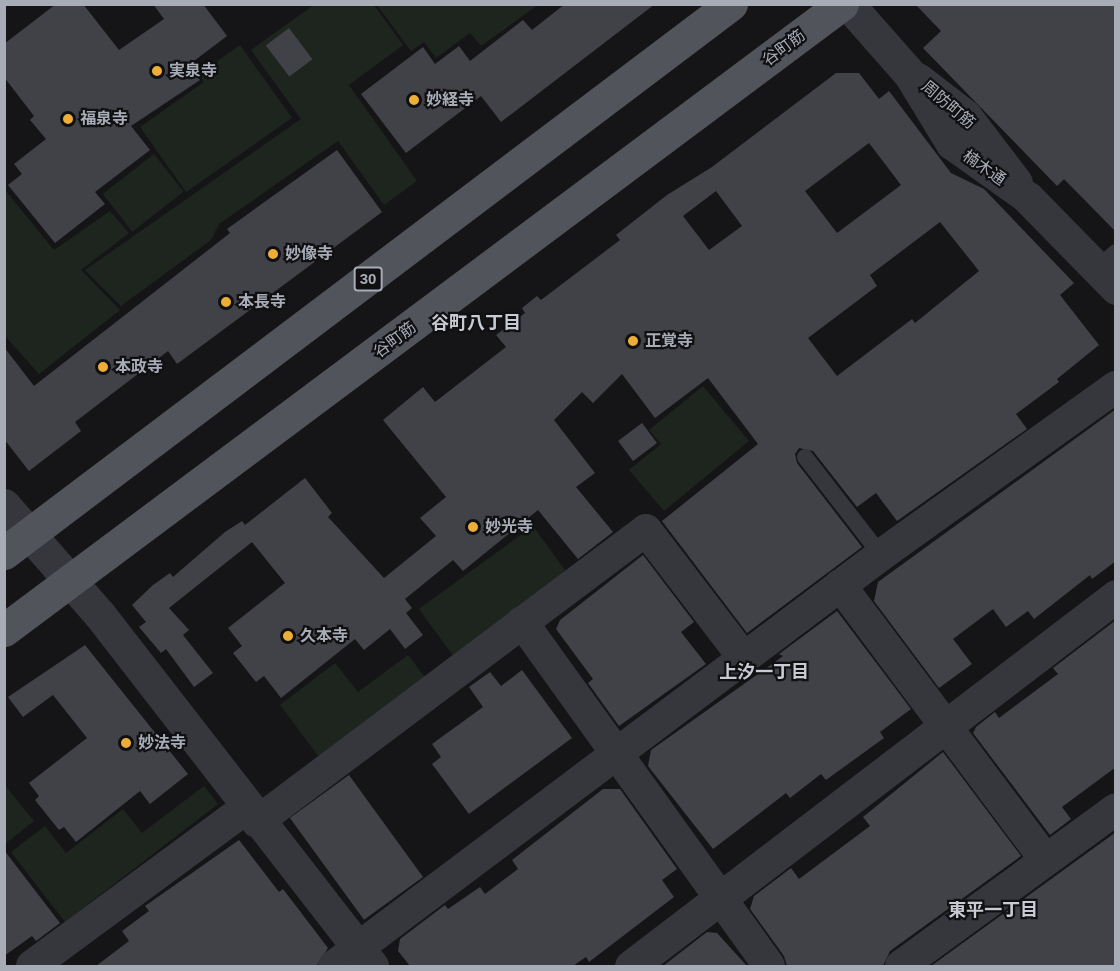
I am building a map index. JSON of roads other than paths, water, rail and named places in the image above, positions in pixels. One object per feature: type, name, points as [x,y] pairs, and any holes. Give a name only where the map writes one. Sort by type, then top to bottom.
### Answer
[{"type":"main road","name":"30","points":[[17,544],[731,4]]},
{"type":"main road","name":"谷町筋","points":[[4,630],[72,583],[842,4]]},
{"type":"street","name":"楠木通","points":[[848,4],[908,72],[952,144],[1028,198],[1110,270]]},
{"type":"street","points":[[4,505],[17,544],[72,583],[251,815],[355,960],[617,753],[840,585],[1116,387]]},
{"type":"street","points":[[32,966],[251,815],[522,622],[646,530],[744,658]]},
{"type":"street","points":[[840,585],[1045,859]]},
{"type":"street","points":[[632,966],[1116,596]]},
{"type":"street","points":[[522,622],[769,966]]},
{"type":"street","points":[[902,966],[1116,809]]},
{"type":"lane","points":[[805,457],[881,555]]},
{"type":"place","name":"実泉寺","points":[[157,71]]},
{"type":"place","name":"妙経寺","points":[[414,100]]},
{"type":"place","name":"福泉寺","points":[[68,119]]},
{"type":"place","name":"妙像寺","points":[[273,254]]},
{"type":"place","name":"本長寺","points":[[226,302]]},
{"type":"place","name":"正覚寺","points":[[633,341]]},
{"type":"place","name":"本政寺","points":[[103,367]]},
{"type":"place","name":"妙光寺","points":[[473,527]]},
{"type":"place","name":"久本寺","points":[[288,636]]},
{"type":"place","name":"妙法寺","points":[[126,743]]},
{"type":"district","name":"谷町八丁目","points":[[476,323]]},
{"type":"district","name":"上汐一丁目","points":[[764,672]]},
{"type":"district","name":"東平一丁目","points":[[993,910]]}]
